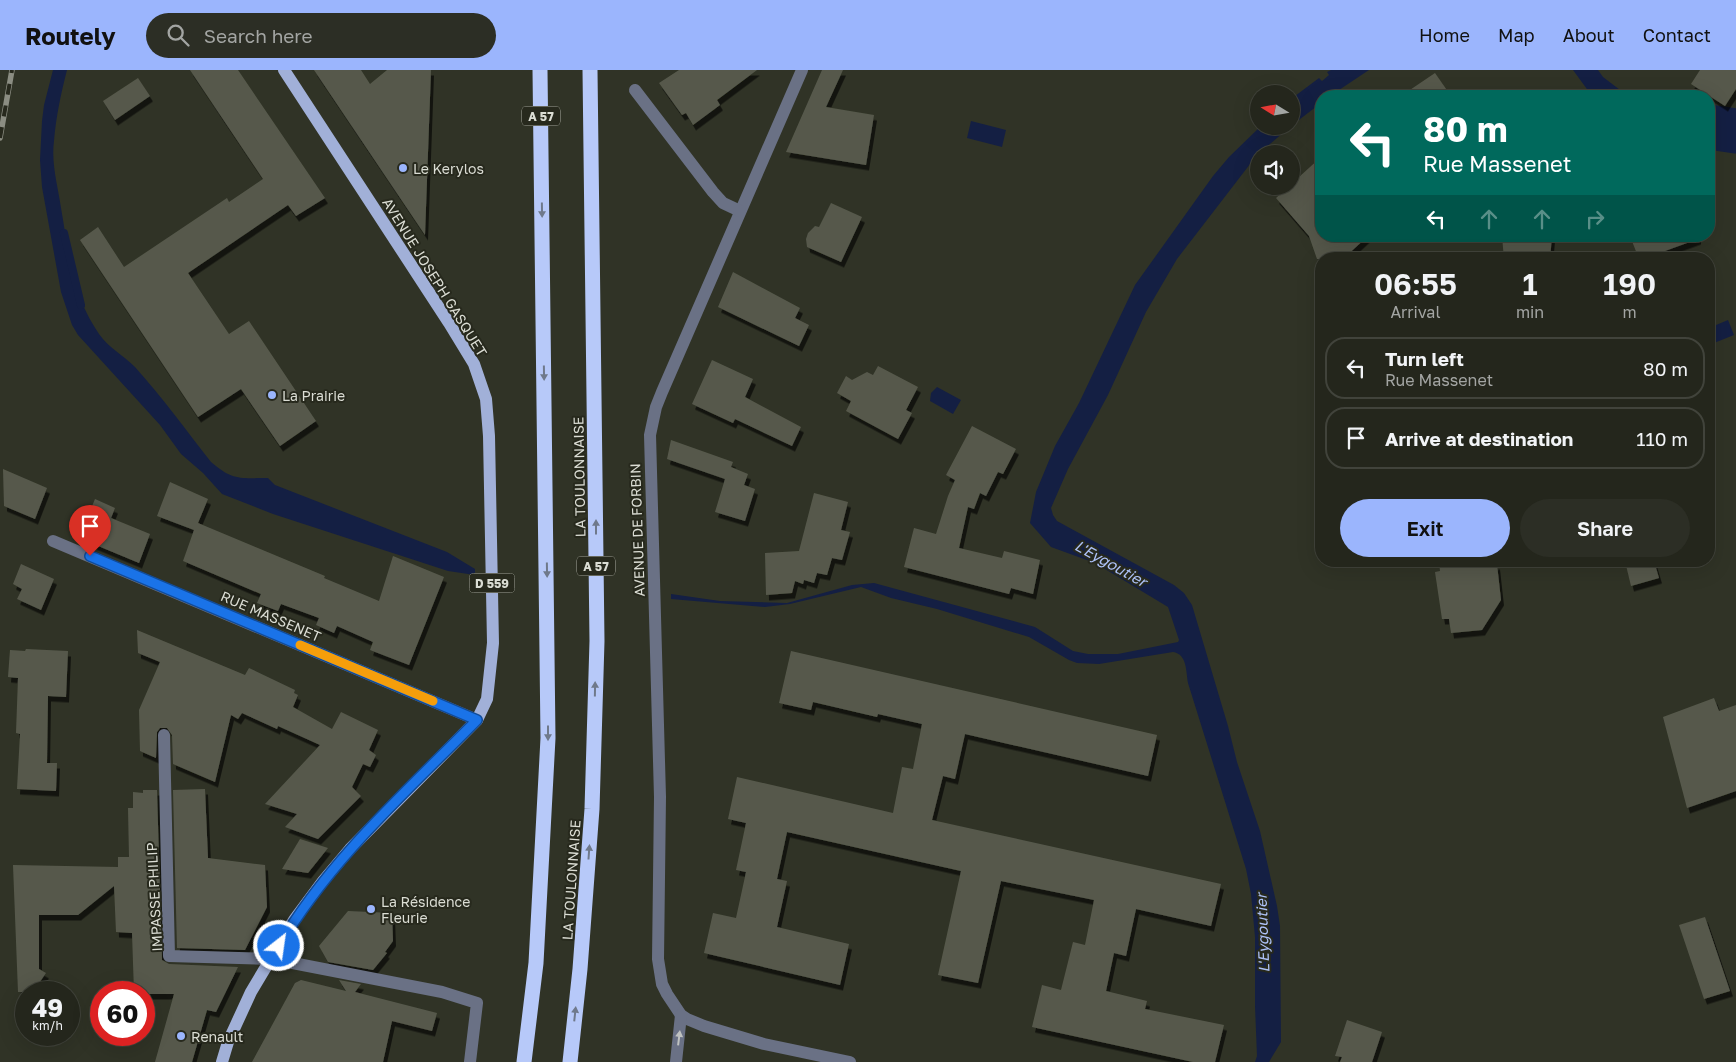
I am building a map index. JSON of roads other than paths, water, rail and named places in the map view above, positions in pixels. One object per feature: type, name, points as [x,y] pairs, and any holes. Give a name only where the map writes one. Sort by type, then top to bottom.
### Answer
[{"type":"highway","points":[[535,70],[542,162]]},
{"type":"highway","name":"A 57","points":[[524,1062],[536,963],[548,738],[540,70]]},
{"type":"highway","name":"LA TOULONNAISE","points":[[570,1062],[580,969],[592,809],[596,661],[590,70]]},
{"type":"main road","name":"AVENUE JOSEPH GASQUET","points":[[222,1062],[228,1042],[251,992],[294,920],[323,881],[350,849],[477,720],[487,699],[494,643],[489,436],[486,399],[474,364],[284,70]]},
{"type":"street","name":"AVENUE DE FORBIN","points":[[680,1015],[662,984],[658,960],[660,797],[649,441],[652,421],[662,392],[802,70]]},
{"type":"street","points":[[636,90],[704,182],[723,203],[740,211]]},
{"type":"street","name":"RUE MASSENET","points":[[53,541],[477,720]]},
{"type":"street","name":"IMPASSE PHILIP","points":[[164,736],[169,956],[272,959]]},
{"type":"street","points":[[272,959],[442,992],[477,1003],[470,1062]]},
{"type":"street","points":[[676,1062],[680,1015],[704,1026],[794,1056],[850,1062]]},
{"type":"water","points":[[53,70],[67,70],[57,114],[53,158],[69,258],[82,303],[89,318],[103,339],[135,367],[211,462],[225,473],[243,478],[268,478],[275,485],[447,552],[475,569],[475,575],[448,571],[273,514],[222,494],[203,473],[181,454],[160,425],[78,335],[72,325],[61,292],[42,187],[40,160],[42,121]]},
{"type":"water","points":[[1331,70],[1369,70],[1339,90],[1315,90],[1315,108],[1300,119],[1300,92],[1319,78],[1322,81],[1329,75],[1327,72]]},
{"type":"water","points":[[1573,70],[1598,70],[1603,77],[1620,90],[1588,90]]},
{"type":"water","points":[[1715,109],[1718,109],[1724,142],[1715,141]]},
{"type":"water","points":[[971,121],[1006,130],[1002,147],[967,138]]},
{"type":"water","name":"L'Eygoutier","points":[[1252,135],[1280,135],[1269,145],[1250,145],[1250,164],[1177,259],[1146,312],[1108,395],[1068,469],[1051,508],[1057,521],[1174,585],[1184,593],[1192,605],[1237,762],[1260,831],[1277,906],[1280,926],[1281,1042],[1269,1062],[1255,1062],[1257,1056],[1255,937],[1251,894],[1246,869],[1188,683],[1185,664],[1178,653],[1173,652],[1099,664],[1077,663],[1029,637],[937,609],[891,598],[861,587],[790,604],[765,607],[671,599],[671,594],[720,601],[787,603],[852,585],[874,583],[1035,627],[1073,651],[1088,654],[1118,654],[1178,642],[1179,640],[1168,607],[1095,563],[1051,547],[1030,523],[1036,492],[1055,446],[1079,403],[1135,285],[1213,176]]},
{"type":"water","points":[[1728,320],[1734,335],[1715,343],[1715,325]]},
{"type":"water","points":[[937,387],[961,400],[953,414],[930,401],[931,393]]},
{"type":"waterway","name":"L'Eygoutier","points":[[1715,128],[1736,131]]},
{"type":"waterway","points":[[64,233],[81,305]]},
{"type":"railway","points":[[0,138],[12,70]]},
{"type":"place","name":"Le Kerylos","points":[[403,168]]},
{"type":"place","name":"La Prairie","points":[[272,395]]},
{"type":"place","name":"La Résidence Fleurie","points":[[371,909]]},
{"type":"place","name":"Renault","points":[[181,1036]]}]
